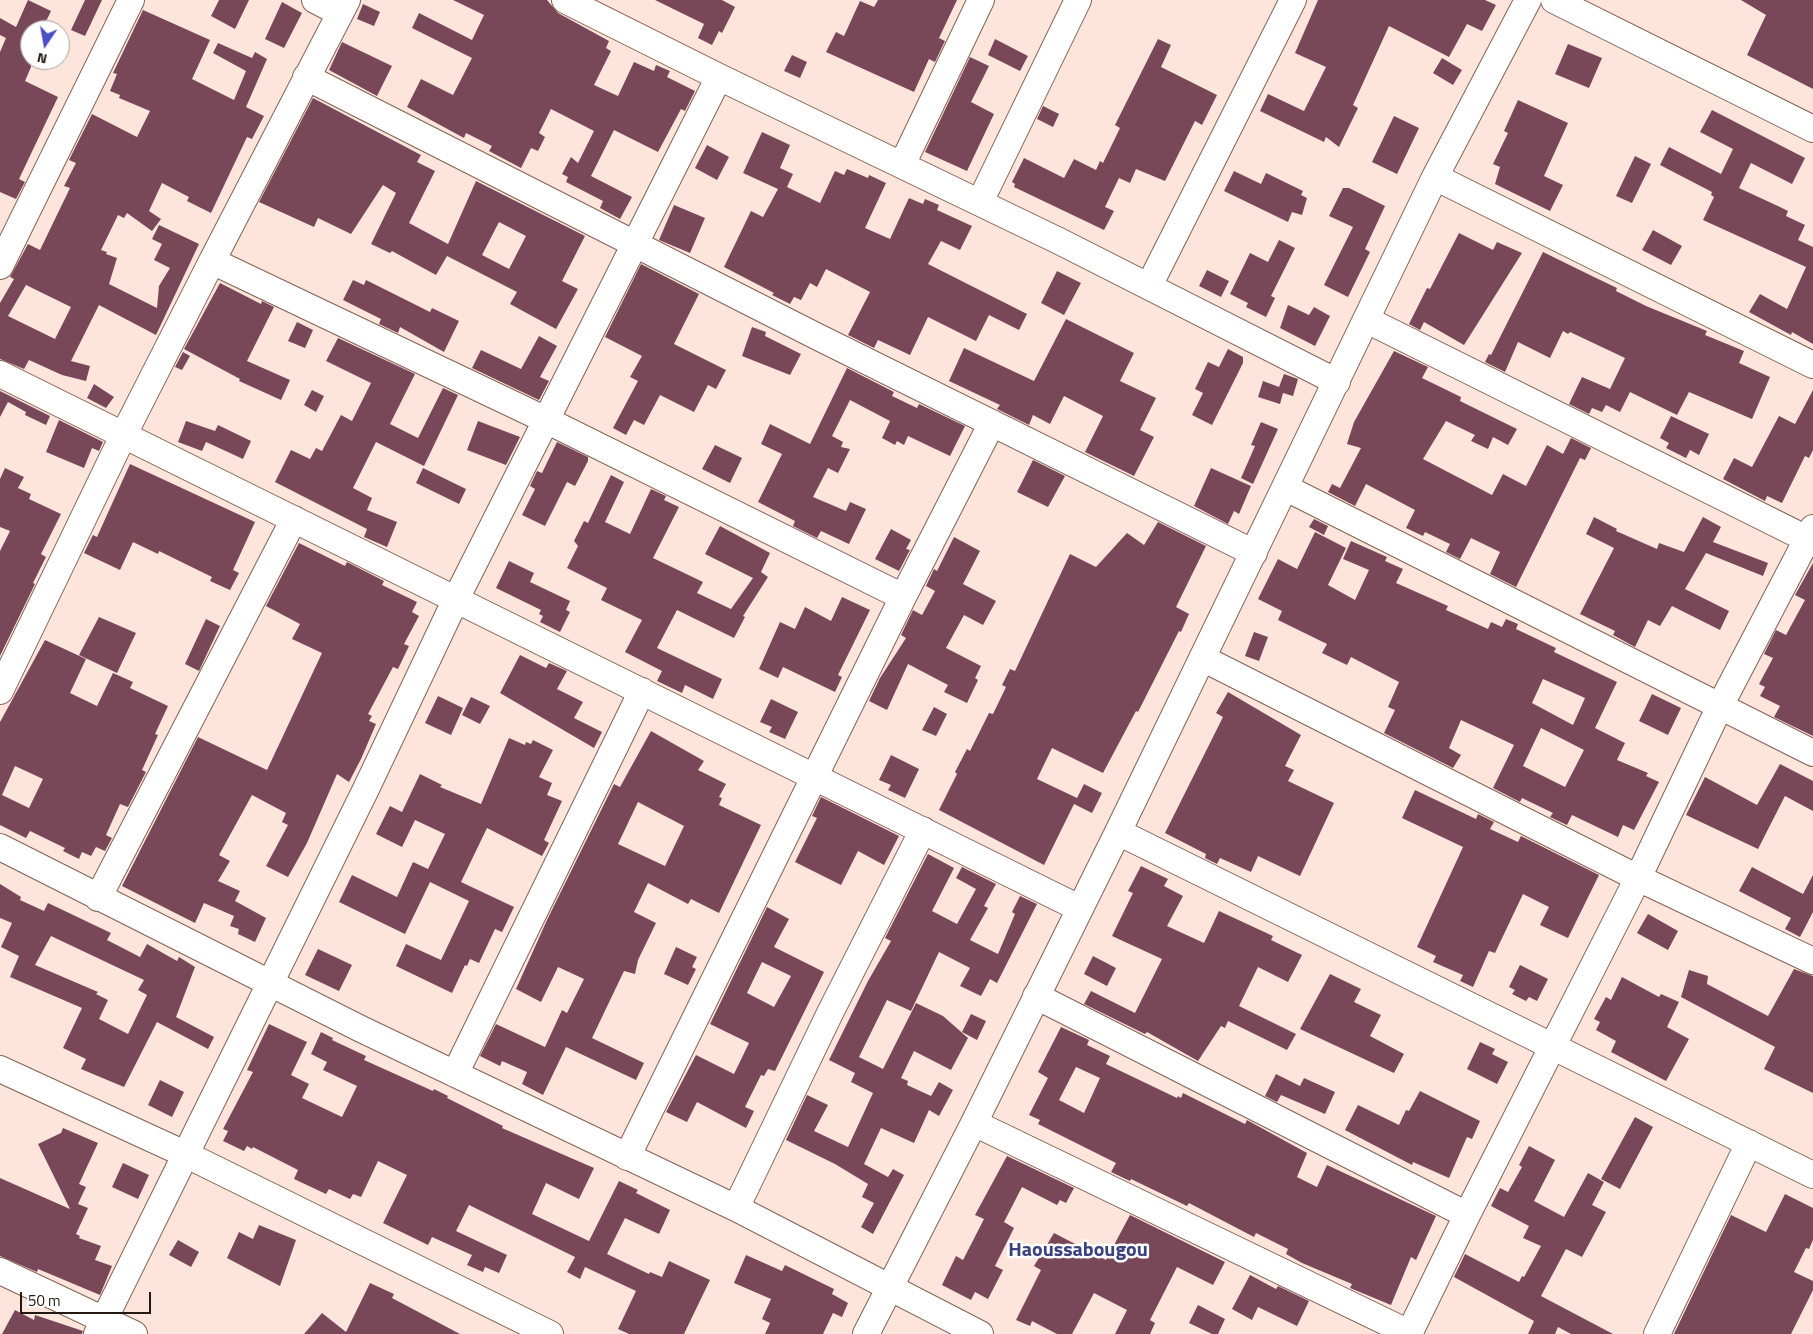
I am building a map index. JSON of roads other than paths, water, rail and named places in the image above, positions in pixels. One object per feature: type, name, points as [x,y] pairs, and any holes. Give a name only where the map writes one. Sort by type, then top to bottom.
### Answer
[{"type":"street","points":[[0,266],[131,0]]},
{"type":"street","points":[[0,691],[123,436],[343,6],[315,0]]},
{"type":"street","points":[[565,0],[719,77],[980,202],[1337,382]]},
{"type":"street","points":[[902,165],[981,0]]},
{"type":"street","points":[[980,202],[1078,0]]},
{"type":"street","points":[[1148,286],[1293,0]]},
{"type":"street","points":[[866,1334],[974,1123],[1118,832],[1286,488],[1434,177],[1528,0]]},
{"type":"street","points":[[1554,0],[1813,129]]},
{"type":"street","points":[[101,1327],[187,1155],[456,599],[719,77]]},
{"type":"street","points":[[306,78],[1254,553]]},
{"type":"street","points":[[1434,177],[1813,365]]},
{"type":"street","points":[[212,261],[546,420],[903,597]]},
{"type":"street","points":[[974,1123],[1409,1334],[1467,1215],[1638,878],[1720,706],[1811,536],[1367,320]]},
{"type":"street","points":[[0,374],[816,776],[1079,908]]},
{"type":"street","points":[[627,1157],[903,597],[992,423]]},
{"type":"street","points":[[1286,488],[1813,753]]},
{"type":"street","points":[[98,898],[294,519]]},
{"type":"street","points":[[1202,658],[1638,878],[1813,961]]},
{"type":"street","points":[[455,1074],[642,691]]},
{"type":"street","points":[[736,1208],[830,1012],[923,830]]},
{"type":"street","points":[[1118,832],[1813,1175]]},
{"type":"street","points":[[0,847],[270,984],[736,1208],[980,1334]]},
{"type":"street","points":[[1036,996],[1467,1215]]},
{"type":"street","points":[[0,1069],[187,1155],[550,1334]]},
{"type":"street","points":[[1657,1334],[1749,1143]]},
{"type":"street","points":[[0,1271],[101,1327],[134,1334]]},
{"type":"district","name":"Haoussabougou","points":[[1078,1251]]}]
